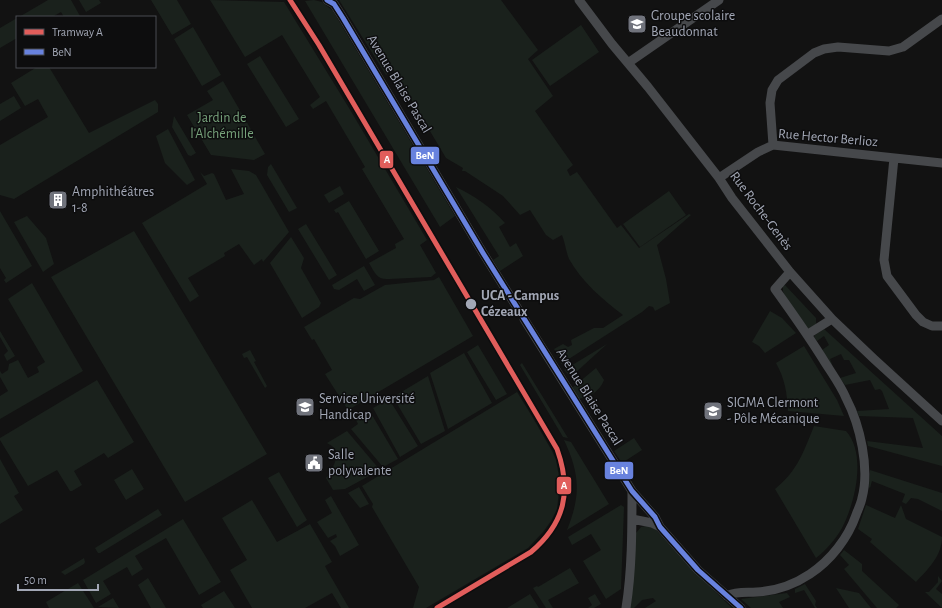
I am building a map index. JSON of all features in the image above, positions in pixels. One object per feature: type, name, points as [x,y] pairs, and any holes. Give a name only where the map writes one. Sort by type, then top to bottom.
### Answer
[{"type":"street","name":"Avenue Blaise Pascal","points":[[327,0],[334,4],[343,18],[518,309]]},
{"type":"street","name":"Rue Roche-Genès","points":[[579,0],[612,44],[719,178],[732,198],[790,272],[832,318],[874,359],[942,421]]},
{"type":"street","points":[[628,63],[719,0]]},
{"type":"street","points":[[773,145],[770,103],[772,90],[778,80],[814,53],[824,49],[838,47],[890,51],[903,47],[942,19]]},
{"type":"street","name":"Rue Hector Berlioz","points":[[719,178],[758,152],[773,145],[942,163]]},
{"type":"street","points":[[894,158],[884,260],[887,276],[923,322],[932,326],[942,326]]},
{"type":"street","points":[[727,596],[743,592],[767,591],[787,586],[810,574],[842,543],[854,522],[863,497],[865,472],[862,443],[846,398],[808,334],[775,289],[790,272]]},
{"type":"street","points":[[808,334],[832,318]]},
{"type":"street","name":"Avenue Blaise Pascal","points":[[524,319],[632,491],[655,518],[660,527],[698,570],[741,608]]},
{"type":"street","points":[[626,608],[632,519],[632,491]]},
{"type":"street","points":[[632,519],[652,523],[660,527]]},
{"type":"green space","points":[[48,0],[71,0],[80,16],[63,16],[61,12],[54,16],[21,16]]},
{"type":"green space","points":[[79,0],[99,0],[101,3],[86,12]]},
{"type":"green space","points":[[151,0],[177,0],[191,24],[172,35]]},
{"type":"green space","points":[[210,0],[284,2],[427,240],[420,245],[436,273],[431,277],[389,279],[379,277],[377,275],[369,263],[396,248],[395,244],[404,239],[362,169],[365,167],[326,101],[313,109],[310,105],[320,97],[282,35],[245,57]]},
{"type":"green space","points":[[314,0],[322,2],[333,11],[455,216],[440,227],[305,1]]},
{"type":"green space","points":[[339,0],[501,0],[538,50],[528,59],[553,96],[535,111],[573,165],[567,170],[570,176],[577,172],[617,228],[621,225],[639,248],[689,214],[691,215],[657,245],[666,279],[670,303],[655,311],[653,307],[649,306],[561,364],[559,356],[554,349],[563,344],[568,347],[572,345],[571,340],[594,328],[603,328],[623,315],[586,283],[569,259],[562,235],[553,240],[546,235],[530,210],[520,215],[503,196],[465,171],[462,171],[463,168],[446,158],[393,69],[386,75]]},
{"type":"green space","points":[[16,19],[16,39],[0,48],[0,28]]},
{"type":"green space","points":[[581,25],[599,52],[550,86],[532,60]]},
{"type":"green space","points":[[193,27],[221,75],[202,86],[174,39]]},
{"type":"green space","points":[[260,56],[299,119],[286,127],[247,64]]},
{"type":"green space","points":[[35,68],[50,68],[89,133],[155,100],[158,104],[158,112],[14,199],[0,195],[0,145],[48,117],[38,99],[25,106],[11,83]]},
{"type":"green space","name":"Jardin de l'Alchémille","points":[[223,81],[265,154],[254,160],[211,155],[187,115],[213,100],[207,91]]},
{"type":"green space","points":[[14,96],[21,108],[0,121],[0,104]]},
{"type":"green space","points":[[174,116],[196,153],[191,156],[188,155],[172,127]]},
{"type":"green space","points":[[168,129],[195,180],[187,185],[165,163],[156,136]]},
{"type":"green space","points":[[271,164],[297,208],[289,212],[267,175],[268,167]]},
{"type":"green space","points":[[231,169],[249,171],[256,175],[289,232],[263,262],[262,259],[254,265],[239,244],[224,253],[225,256],[188,278],[199,296],[190,302],[142,223],[207,184],[200,172],[204,176],[212,173],[214,174],[226,200],[244,194]]},
{"type":"green space","points":[[340,186],[344,194],[329,203],[324,195]]},
{"type":"green space","points":[[456,187],[482,202],[500,217],[505,223],[499,227],[510,247],[516,243],[523,256],[500,271],[493,260],[499,256]]},
{"type":"green space","points":[[669,191],[686,215],[640,247],[623,224]]},
{"type":"green space","points":[[349,201],[379,251],[366,259],[338,212],[336,213],[334,210]]},
{"type":"green space","points":[[0,211],[32,266],[6,283],[4,280],[6,278],[0,268]]},
{"type":"green space","points":[[27,216],[46,238],[54,264],[43,272],[14,222]]},
{"type":"green space","points":[[306,224],[337,275],[329,280],[298,229]]},
{"type":"green space","points":[[134,231],[267,454],[185,502],[51,277]]},
{"type":"green space","points":[[291,237],[304,258],[301,268],[321,303],[319,307],[302,318],[270,263]]},
{"type":"green space","points":[[364,266],[375,285],[364,291],[357,279],[339,290],[334,289],[332,285]]},
{"type":"green space","points":[[439,277],[473,336],[348,410],[325,374],[332,370],[314,339],[312,340],[304,327],[354,298],[360,299],[385,285],[434,280]]},
{"type":"green space","points":[[32,283],[83,371],[0,419],[0,396],[8,391],[0,377],[0,371],[2,374],[8,370],[9,364],[18,360],[28,378],[39,372],[37,367],[45,362],[8,299]]},
{"type":"green space","points":[[785,285],[816,318],[816,325],[806,330],[785,297],[783,286]]},
{"type":"green space","points":[[770,311],[782,318],[796,333],[765,353],[759,346],[752,342]]},
{"type":"green space","points":[[824,329],[942,436],[942,466],[868,446],[867,441],[923,448],[913,418],[859,416],[857,411],[889,409],[882,391],[880,389],[875,390],[870,380],[845,385],[840,378],[856,373],[849,360],[844,360],[841,354],[830,359],[831,364],[822,350],[829,345],[824,336],[817,341],[814,337]]},
{"type":"green space","points":[[0,331],[15,356],[7,361],[4,355],[8,351],[0,337]]},
{"type":"green space","points":[[607,344],[574,374],[569,375],[564,370]]},
{"type":"green space","points":[[478,345],[507,394],[496,400],[467,352]]},
{"type":"green space","points":[[804,346],[837,400],[844,416],[788,411],[785,386],[782,375],[776,363]]},
{"type":"green space","points":[[250,350],[256,361],[254,362],[267,386],[265,388],[247,357],[244,358],[242,354]]},
{"type":"green space","points":[[464,353],[492,403],[448,429],[430,373]]},
{"type":"green space","points":[[522,363],[568,438],[563,437],[520,365]]},
{"type":"green space","points":[[596,368],[604,380],[602,384],[594,393],[578,399],[572,388]]},
{"type":"green space","points":[[428,376],[445,431],[421,444],[393,397]]},
{"type":"green space","points":[[97,380],[134,442],[108,458],[104,453],[74,471],[82,485],[72,491],[70,491],[57,470],[28,486],[0,438]]},
{"type":"green space","points":[[517,392],[556,460],[560,482],[557,509],[543,532],[528,548],[426,608],[413,608],[419,587],[372,507],[373,504],[362,486]]},
{"type":"green space","points":[[389,399],[418,446],[400,457],[373,408]]},
{"type":"green space","points":[[369,410],[398,459],[383,467],[351,429],[358,424],[355,418]]},
{"type":"green space","points":[[814,426],[846,431],[856,452],[857,465],[855,492],[847,518],[833,541],[816,558],[775,489],[795,468]]},
{"type":"green space","points":[[347,431],[380,470],[345,489],[333,490],[326,478],[335,462],[336,451],[334,447],[327,443]]},
{"type":"green space","points":[[634,438],[642,450],[622,463],[614,451]]},
{"type":"green space","points":[[564,440],[571,442],[609,504],[567,530],[575,506],[577,485],[573,463]]},
{"type":"green space","points":[[0,459],[19,493],[14,496],[23,510],[0,524]]},
{"type":"green space","points":[[132,469],[144,489],[126,500],[114,480]]},
{"type":"green space","points":[[870,470],[942,493],[942,511],[918,499],[911,498],[906,504],[902,502],[905,494],[872,481],[870,488]]},
{"type":"green space","points":[[279,472],[307,520],[297,527],[268,478]]},
{"type":"green space","points":[[359,487],[369,504],[360,508],[348,493]]},
{"type":"green space","points":[[331,496],[359,545],[340,556],[335,546],[330,541],[337,537],[336,534],[328,538],[317,522],[332,513],[325,500]]},
{"type":"green space","points":[[252,500],[277,542],[310,524],[332,562],[325,566],[349,608],[341,608],[332,593],[305,608],[252,608],[230,570],[247,560],[222,518]]},
{"type":"green space","points":[[621,505],[624,507],[621,589],[606,599],[583,561],[601,550],[591,534],[572,545],[568,537]]},
{"type":"green space","points":[[866,505],[895,518],[901,505],[906,519],[942,537],[940,550],[934,562],[916,582],[870,542],[872,539],[858,529]]},
{"type":"green space","points":[[158,509],[162,515],[98,553],[95,548]]},
{"type":"green space","points":[[183,519],[221,582],[199,595],[166,538],[135,556],[143,569],[132,576],[127,567],[103,581],[111,594],[96,603],[83,580]]},
{"type":"green space","points":[[641,527],[652,527],[657,531],[695,572],[732,608],[645,608],[656,601],[653,598],[642,600],[634,608],[630,608],[636,533]]},
{"type":"green space","points":[[844,550],[862,564],[862,571],[899,605],[896,608],[877,608],[844,569],[849,565],[840,555]]},
{"type":"green space","points":[[84,558],[84,564],[65,575],[61,572]]},
{"type":"green space","points":[[570,568],[579,583],[548,600],[553,608],[546,608],[533,588],[538,587]]},
{"type":"green space","points":[[938,576],[942,581],[936,589],[942,594],[942,608],[925,592],[929,592],[938,582]]},
{"type":"green space","points":[[148,578],[166,608],[151,608],[138,585]]},
{"type":"green space","points":[[78,583],[94,608],[49,608],[46,602]]},
{"type":"green space","points":[[805,584],[816,601],[815,605],[817,608],[815,608],[804,590],[795,593],[795,589]]},
{"type":"green space","points":[[836,588],[859,593],[871,608],[849,608]]},
{"type":"green space","points":[[224,591],[235,608],[203,608],[201,605]]},
{"type":"green space","points":[[787,593],[790,597],[779,602],[783,608],[751,608],[741,599]]},
{"type":"green space","points":[[530,594],[539,608],[507,608]]},
{"type":"green space","points":[[595,594],[601,604],[594,608],[588,608],[592,605],[588,598]]},
{"type":"green space","points":[[113,598],[119,608],[98,607]]},
{"type":"tram line","name":"A","points":[[290,0],[319,45],[557,449],[562,464],[564,492],[558,518],[552,530],[531,552],[437,608]]},
{"type":"transit line","name":"BeN","points":[[327,0],[334,4],[343,18],[483,253],[632,491],[655,517],[660,527],[698,570],[741,608]]},
{"type":"place","name":"Groupe scolaire Beaudonnat","points":[[637,24]]},
{"type":"place","name":"Amphithéâtres 1-8","points":[[58,200]]},
{"type":"place","name":"UCA - Campus Cézeaux","points":[[471,304]]},
{"type":"place","name":"Service Université Handicap","points":[[305,407]]},
{"type":"place","name":"SIGMA Clermont - Pôle Mécanique","points":[[713,411]]},
{"type":"place","name":"Salle polyvalente","points":[[314,463]]}]
